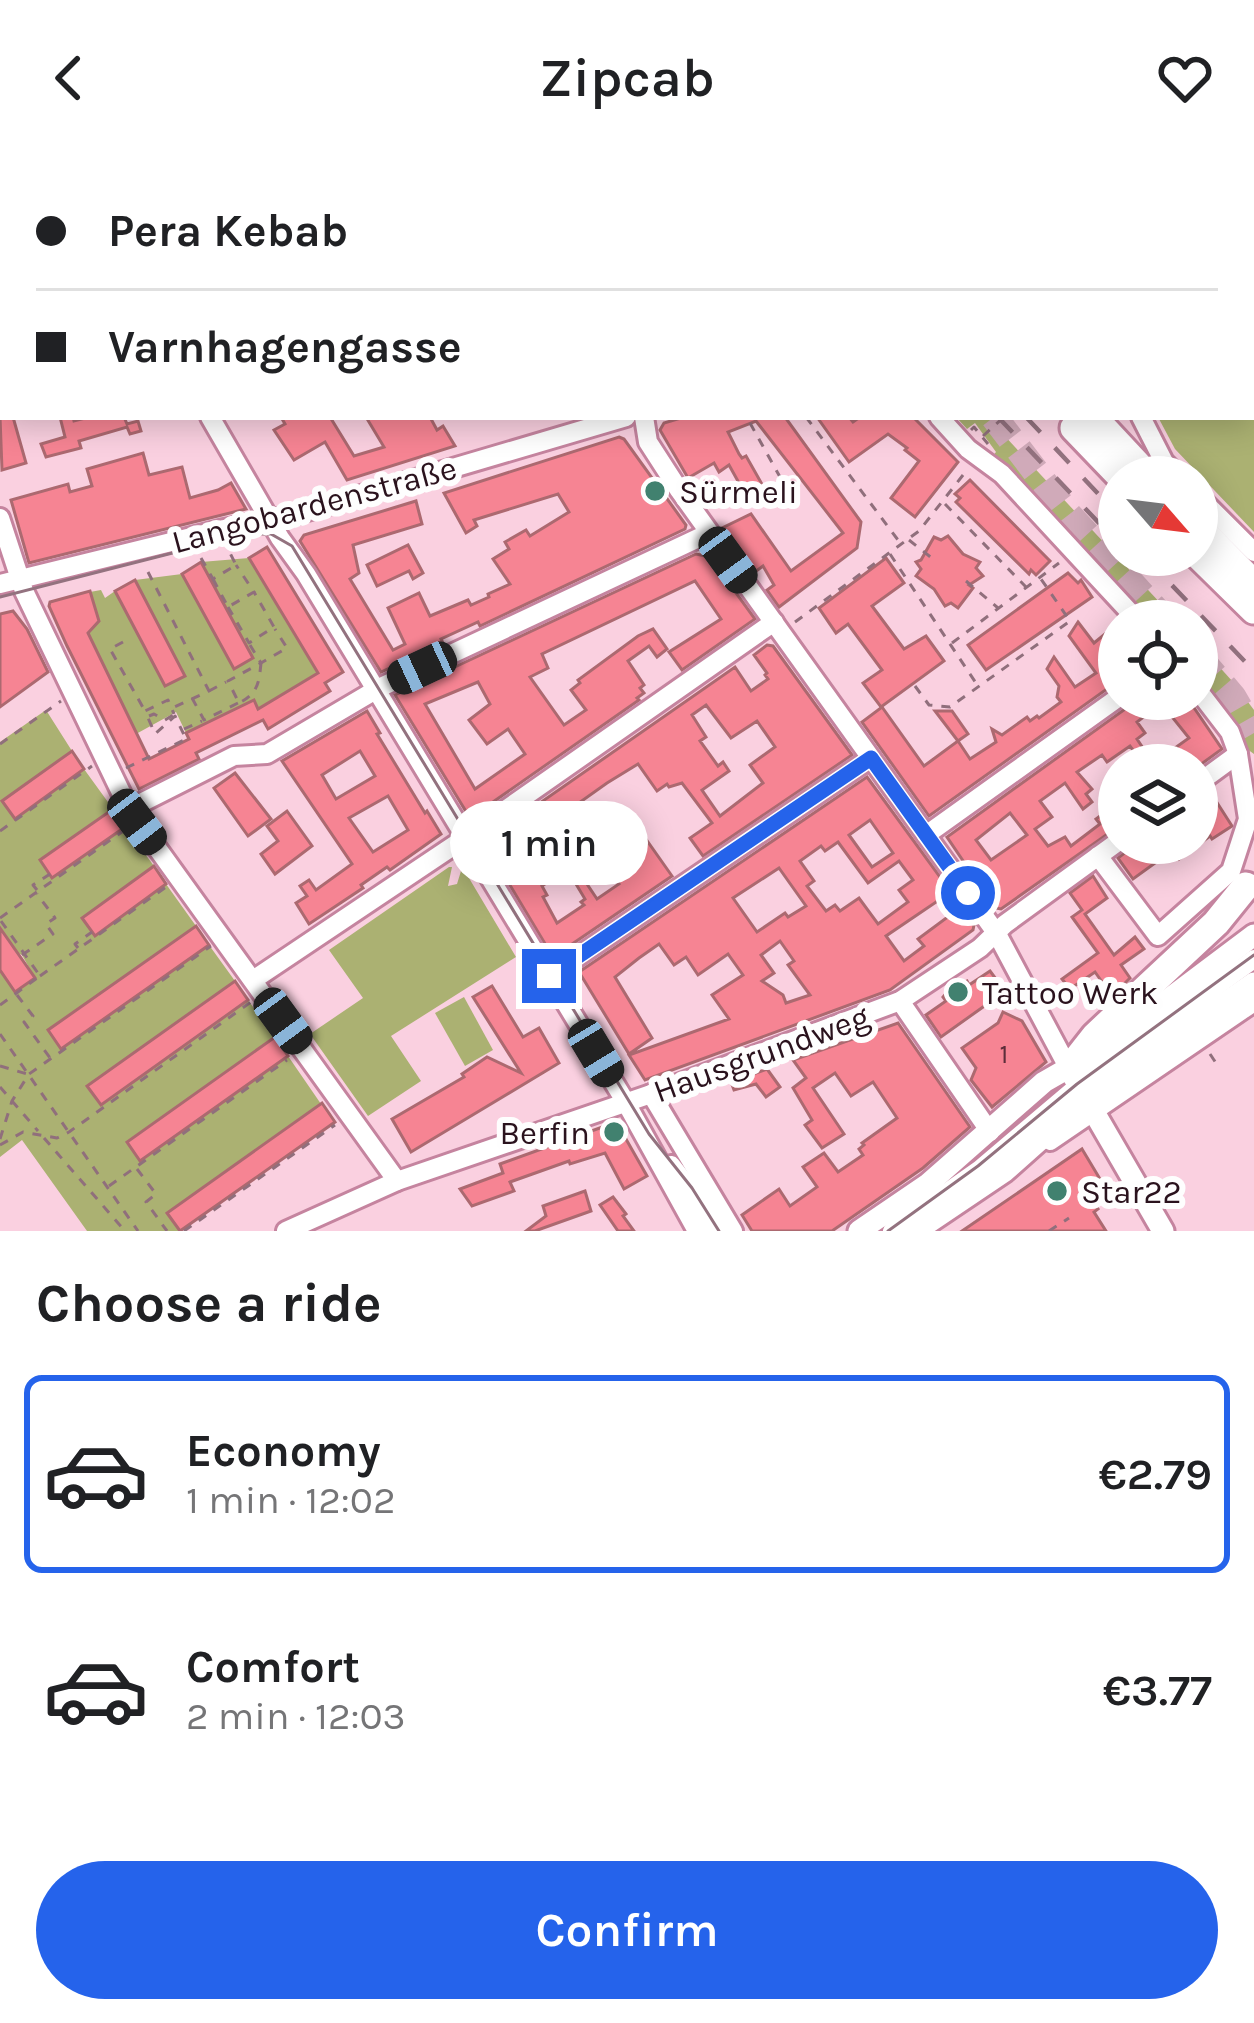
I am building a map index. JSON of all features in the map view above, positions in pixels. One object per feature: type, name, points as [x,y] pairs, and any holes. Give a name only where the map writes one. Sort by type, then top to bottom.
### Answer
[{"type":"highway","points":[[1083,422],[1106,456]]},
{"type":"highway","points":[[1083,422],[1124,456]]},
{"type":"highway","points":[[1218,547],[1254,584]]},
{"type":"highway","points":[[1218,575],[1254,610]]},
{"type":"highway","points":[[1082,1092],[1096,1036],[1216,923],[1246,886]]},
{"type":"main road","points":[[1082,1092],[1105,1047],[1254,935]]},
{"type":"main road","points":[[916,1231],[1005,1171],[1082,1092],[1254,983]]},
{"type":"main road","points":[[860,1231],[928,1184],[1044,1082],[1082,1092],[1163,1231]]},
{"type":"street","points":[[212,420],[628,1107],[697,1231]]},
{"type":"street","name":"Langobardenstraße","points":[[9,582],[329,505],[616,420]]},
{"type":"street","points":[[644,420],[648,442],[709,532],[782,625],[997,934],[1082,1092]]},
{"type":"street","points":[[942,420],[968,449],[1002,474],[1119,600]]},
{"type":"street","points":[[1143,420],[1161,456]]},
{"type":"street","points":[[1218,516],[1254,552]]},
{"type":"street","points":[[0,518],[9,582],[129,818],[397,1181]]},
{"type":"street","points":[[129,818],[234,756],[267,754],[375,689],[709,532]]},
{"type":"street","points":[[253,980],[782,625]]},
{"type":"street","points":[[926,835],[1098,712]]},
{"type":"street","points":[[1104,864],[1158,936],[1232,871],[1248,819],[1246,760],[1218,716]]},
{"type":"street","points":[[549,976],[871,758]]},
{"type":"street","points":[[1218,774],[1246,760]]},
{"type":"street","name":"Hausgrundweg","points":[[286,1231],[397,1181],[628,1107],[651,1094],[900,1001],[980,948],[1098,856]]},
{"type":"street","points":[[892,1231],[1254,959]]},
{"type":"street","points":[[900,1001],[990,1132]]},
{"type":"street","points":[[928,1184],[965,1169],[1064,1088],[1082,1092],[1254,1002]]},
{"type":"street","points":[[651,1094],[733,1231]]},
{"type":"street","points":[[628,1107],[715,1231]]},
{"type":"path","points":[[808,420],[902,544]]},
{"type":"path","points":[[988,444],[982,435],[1000,420]]},
{"type":"path","points":[[750,423],[795,504]]},
{"type":"path","points":[[782,625],[919,530],[972,463]]},
{"type":"path","points":[[943,502],[1027,589]]},
{"type":"path","points":[[908,539],[934,559]]},
{"type":"path","points":[[146,714],[165,719],[192,698],[287,648],[229,551]]},
{"type":"path","points":[[889,553],[979,687]]},
{"type":"path","points":[[950,644],[1066,557]]},
{"type":"path","points":[[182,730],[251,697],[259,686],[261,664],[202,558]]},
{"type":"path","points":[[213,579],[236,565]]},
{"type":"path","points":[[148,572],[209,691]]},
{"type":"path","points":[[915,686],[929,705],[950,707],[1070,621],[1041,579]]},
{"type":"path","points":[[966,581],[999,609]]},
{"type":"path","points":[[229,607],[254,592]]},
{"type":"path","points":[[249,643],[274,627]]},
{"type":"path","points":[[123,642],[110,649],[154,730],[173,712]]},
{"type":"path","points":[[228,681],[239,703]]},
{"type":"path","points":[[192,698],[204,720]]},
{"type":"path","points":[[0,744],[62,700]]},
{"type":"path","points":[[125,769],[186,739],[168,700],[146,714]]},
{"type":"path","points":[[0,831],[94,765]]},
{"type":"path","points":[[40,976],[0,919],[107,841],[129,818]]},
{"type":"path","points":[[23,955],[53,934],[46,924],[55,918],[33,885],[50,874]]},
{"type":"path","points":[[0,1005],[170,885]]},
{"type":"path","points":[[79,950],[75,944],[92,932]]},
{"type":"path","points":[[0,1142],[12,1101],[28,1074],[213,945]]},
{"type":"path","points":[[16,994],[33,1016],[24,1022],[51,1059]]},
{"type":"path","points":[[0,1142],[23,1132],[57,1138],[69,1132],[253,1001]]},
{"type":"path","points":[[0,1034],[138,1231]]},
{"type":"path","points":[[1208,1052],[1215,1068]]},
{"type":"path","points":[[108,1187],[292,1057]]},
{"type":"path","points":[[0,1066],[28,1074]]},
{"type":"path","points":[[0,1087],[125,1231]]},
{"type":"path","points":[[184,1231],[339,1123]]},
{"type":"path","points":[[136,1168],[156,1194],[146,1202],[167,1231]]},
{"type":"path","points":[[1088,1207],[1113,1191]]},
{"type":"path","points":[[1049,1231],[1069,1218]]},
{"type":"green space","points":[[959,420],[990,420],[1098,536],[1098,565],[991,458],[996,452],[975,423],[967,429]]},
{"type":"green space","points":[[1160,420],[1254,420],[1254,532],[1218,494],[1218,456],[1182,456]]},
{"type":"green space","points":[[249,558],[318,673],[258,709],[253,701],[186,733],[176,712],[136,734],[88,634],[99,621],[90,592],[101,590],[105,598],[115,591],[166,686],[184,675],[135,580],[182,574],[235,669],[253,657],[201,562]]},
{"type":"green space","points":[[1108,576],[1135,576],[1157,600],[1131,600]]},
{"type":"green space","points":[[1218,665],[1254,710],[1254,754],[1247,749],[1218,701]]},
{"type":"green space","points":[[46,710],[72,751],[16,818],[84,769],[113,809],[40,861],[53,877],[125,827],[154,866],[82,919],[95,936],[166,884],[196,926],[48,1029],[60,1048],[209,945],[235,981],[88,1085],[100,1104],[248,1000],[275,1037],[128,1142],[140,1161],[288,1056],[321,1104],[168,1212],[180,1231],[87,1231],[22,1140],[0,1157],[0,970],[15,991],[35,978],[0,928],[0,742]]},
{"type":"green space","points":[[449,867],[448,886],[457,884],[461,871],[466,873],[516,957],[391,1036],[421,1081],[368,1116],[310,1034],[363,998],[329,950]]},
{"type":"green space","points":[[464,997],[493,1050],[465,1066],[435,1013]]},
{"type":"building","points":[[0,420],[14,420],[26,463],[2,470]]},
{"type":"building","points":[[61,420],[138,421],[141,431],[130,434],[127,427],[79,441],[81,448],[46,457],[41,444],[65,437]]},
{"type":"building","points":[[283,420],[332,420],[354,456],[384,447],[368,420],[432,420],[437,430],[443,426],[455,446],[347,480],[325,442],[294,460],[274,430],[285,424]]},
{"type":"building","points":[[787,420],[861,522],[857,548],[779,607],[767,590],[774,585],[763,566],[755,572],[722,528],[751,514],[791,571],[843,533],[756,421],[728,432],[767,493],[756,506],[729,465],[719,472],[714,463],[688,478],[660,430],[664,423]]},
{"type":"building","points":[[819,420],[916,420],[958,462],[915,517],[891,498],[919,461],[907,448],[888,434],[849,462]]},
{"type":"building","points":[[619,437],[685,529],[480,626],[478,622],[441,639],[443,643],[381,672],[300,541],[304,535],[416,501],[422,524],[353,545],[359,573],[350,579],[393,650],[405,644],[388,608],[419,593],[430,616],[489,597],[510,584],[493,559],[509,549],[505,542],[526,530],[530,536],[569,512],[558,494],[474,520],[477,526],[466,533],[444,493]]},
{"type":"building","points":[[143,453],[149,475],[182,467],[190,498],[231,483],[246,509],[29,563],[11,500],[68,484],[70,492],[92,486],[87,469]]},
{"type":"building","points":[[970,480],[1050,561],[1036,575],[1031,570],[1029,574],[956,502],[960,498],[955,494]]},
{"type":"building","points":[[948,536],[963,554],[980,562],[976,568],[983,576],[969,585],[973,588],[958,608],[951,603],[945,606],[934,589],[916,576],[921,569],[916,562],[934,537]]},
{"type":"building","points":[[408,545],[423,573],[413,579],[409,571],[377,586],[367,565]]},
{"type":"building","points":[[267,547],[343,672],[325,683],[330,691],[268,729],[263,720],[196,753],[199,759],[139,789],[50,602],[90,591],[99,621],[88,633],[149,759],[189,739],[186,733],[254,700],[258,709],[318,673],[249,558]]},
{"type":"building","points":[[696,554],[710,557],[755,619],[682,670],[669,652],[721,619],[695,581],[542,654],[548,668],[530,677],[564,725],[586,710],[571,690],[578,680],[653,629],[667,649],[657,657],[649,646],[628,661],[644,685],[639,700],[470,818],[395,695]],"holes":[[[478,682],[490,704],[469,720],[487,744],[508,729],[525,754],[475,789],[425,704]]]},
{"type":"building","points":[[886,558],[904,583],[872,606],[904,649],[926,636],[944,661],[881,707],[863,683],[882,670],[848,624],[836,633],[819,608]]},
{"type":"building","points":[[201,562],[253,658],[234,669],[182,574]]},
{"type":"building","points":[[1068,573],[1078,583],[1081,580],[1092,597],[986,670],[968,645]]},
{"type":"building","points":[[135,580],[185,676],[165,686],[115,591]]},
{"type":"building","points":[[13,611],[48,672],[0,707],[0,614]]},
{"type":"building","points":[[1078,622],[1094,643],[1098,640],[1098,695],[929,816],[862,722],[882,707],[924,766],[958,741],[970,759],[996,742],[992,729],[1002,735],[1027,717],[1030,721],[1039,718],[1061,702],[1059,686],[1047,669],[1054,657],[1075,687],[1096,673],[1069,636]]},
{"type":"building","points":[[773,646],[852,755],[703,856],[690,838],[712,823],[682,783],[667,784],[657,791],[638,764],[607,783],[576,805],[597,833],[626,811],[672,876],[553,957],[484,842],[735,667],[751,691],[768,679],[754,655]],"holes":[[[706,705],[731,738],[757,721],[775,747],[750,765],[763,783],[720,816],[702,790],[729,771],[723,762],[718,766],[700,741],[706,737],[692,715]],[[565,812],[587,840],[531,878],[513,848],[530,837],[536,845],[551,835],[545,826]],[[603,863],[619,884],[597,899],[583,878]],[[572,865],[580,875],[573,879],[584,905],[557,923],[542,886]]]},
{"type":"building","points":[[367,711],[441,834],[309,924],[296,903],[307,896],[300,886],[309,880],[316,890],[352,864],[282,761]],"holes":[[[360,751],[375,776],[336,799],[322,775]],[[388,796],[408,830],[373,852],[349,818]]]},
{"type":"building","points":[[935,711],[952,711],[968,734],[958,741]]},
{"type":"building","points":[[1110,720],[1140,720],[1145,733],[1137,739],[1140,744],[1098,744],[1098,758],[1077,772],[1092,789],[1086,794],[1092,802],[1083,809],[1065,783],[1040,801],[1052,817],[1035,829],[1048,846],[1065,837],[1071,846],[1098,826],[1098,841],[1001,909],[995,908],[947,837]],"holes":[[[1010,813],[1027,835],[991,860],[976,840]]]},
{"type":"building","points":[[1175,720],[1202,720],[1222,749],[1218,752],[1218,744],[1181,744],[1189,738]]},
{"type":"building","points":[[72,751],[84,769],[15,819],[2,801]]},
{"type":"building","points":[[235,773],[271,819],[248,836],[214,788]]},
{"type":"building","points":[[867,777],[951,892],[886,936],[904,961],[924,946],[918,939],[961,907],[974,925],[890,990],[645,1080],[629,1055],[729,1019],[712,995],[743,975],[728,954],[698,975],[686,957],[674,965],[659,944],[615,977],[652,1038],[629,1054],[579,972]],"holes":[[[870,820],[893,853],[872,867],[849,835]],[[838,842],[868,883],[899,861],[913,880],[899,890],[908,902],[878,924],[859,898],[840,911],[835,905],[826,911],[807,886],[814,881],[800,861],[821,846],[825,851]],[[779,868],[806,906],[788,917],[785,913],[757,932],[733,898]],[[780,941],[794,961],[788,965],[810,995],[786,1003],[783,995],[762,981],[774,973],[761,955]]]},
{"type":"building","points":[[1218,804],[1232,826],[1218,835]]},
{"type":"building","points":[[113,809],[125,827],[52,878],[40,860]]},
{"type":"building","points":[[287,811],[312,846],[275,874],[261,854],[278,841],[267,826]]},
{"type":"building","points":[[1122,864],[1154,864],[1133,879]]},
{"type":"building","points":[[154,866],[166,884],[95,936],[82,918]]},
{"type":"building","points":[[1093,876],[1107,898],[1085,914],[1114,955],[1135,937],[1144,949],[1121,965],[1130,978],[1112,996],[1095,972],[1070,989],[1062,979],[1098,953],[1072,917],[1082,910],[1070,893]]},
{"type":"building","points":[[196,926],[209,945],[61,1049],[48,1030]]},
{"type":"building","points":[[0,928],[35,978],[15,992],[0,970]]},
{"type":"building","points":[[990,971],[999,983],[991,988],[997,997],[941,1037],[926,1015],[946,1001],[943,997],[950,989],[967,981],[969,985]]},
{"type":"building","points":[[235,981],[248,1000],[101,1105],[87,1086]]},
{"type":"building","points":[[492,986],[523,1037],[539,1028],[559,1063],[411,1152],[392,1119],[464,1077],[487,1057],[521,1073],[473,997]]},
{"type":"building","points":[[1003,1012],[1022,1021],[1046,1062],[992,1107],[971,1080],[976,1068],[962,1048],[998,1023]]},
{"type":"building","points":[[898,1023],[970,1127],[923,1168],[832,1231],[752,1231],[742,1215],[779,1189],[790,1206],[817,1187],[803,1167],[824,1153],[838,1172],[863,1155],[862,1143],[897,1118],[873,1082],[851,1096],[835,1073],[813,1088],[844,1134],[822,1148],[805,1125],[812,1120],[793,1088],[806,1078],[793,1060]]},
{"type":"building","points":[[275,1037],[288,1056],[140,1161],[127,1142]]},
{"type":"building","points":[[767,1069],[780,1087],[766,1097],[756,1084],[734,1090],[731,1082]]},
{"type":"building","points":[[322,1103],[335,1122],[180,1231],[167,1213]]},
{"type":"building","points":[[618,1125],[647,1176],[624,1189],[605,1153],[510,1182],[514,1191],[472,1206],[460,1189],[503,1173],[500,1164]]},
{"type":"building","name":"Star22","points":[[1082,1149],[1103,1184],[1088,1194],[1106,1231],[962,1231]]},
{"type":"building","points":[[585,1191],[591,1211],[526,1231],[546,1216],[543,1206]]},
{"type":"building","points":[[613,1197],[634,1231],[618,1231],[600,1205]]},
{"type":"tunnel","points":[[996,420],[1069,515],[1147,600]]},
{"type":"tunnel","points":[[1218,680],[1254,733]]},
{"type":"tram line","points":[[0,597],[247,534],[271,534],[292,546],[649,1134],[719,1231]]},
{"type":"tram line","points":[[888,1231],[1254,955]]},
{"type":"railway","points":[[1001,420],[1098,522]]},
{"type":"railway","points":[[1029,420],[1098,494]]},
{"type":"railway","points":[[1163,576],[1254,671]]},
{"type":"place","name":"Sürmeli","points":[[655,491]]},
{"type":"place","name":"Tattoo Werk","points":[[958,992]]},
{"type":"place","name":"Berfin","points":[[614,1132]]},
{"type":"place","name":"Star22","points":[[1057,1191]]},
{"type":"route","points":[[549,976],[871,758],[968,893]]}]
